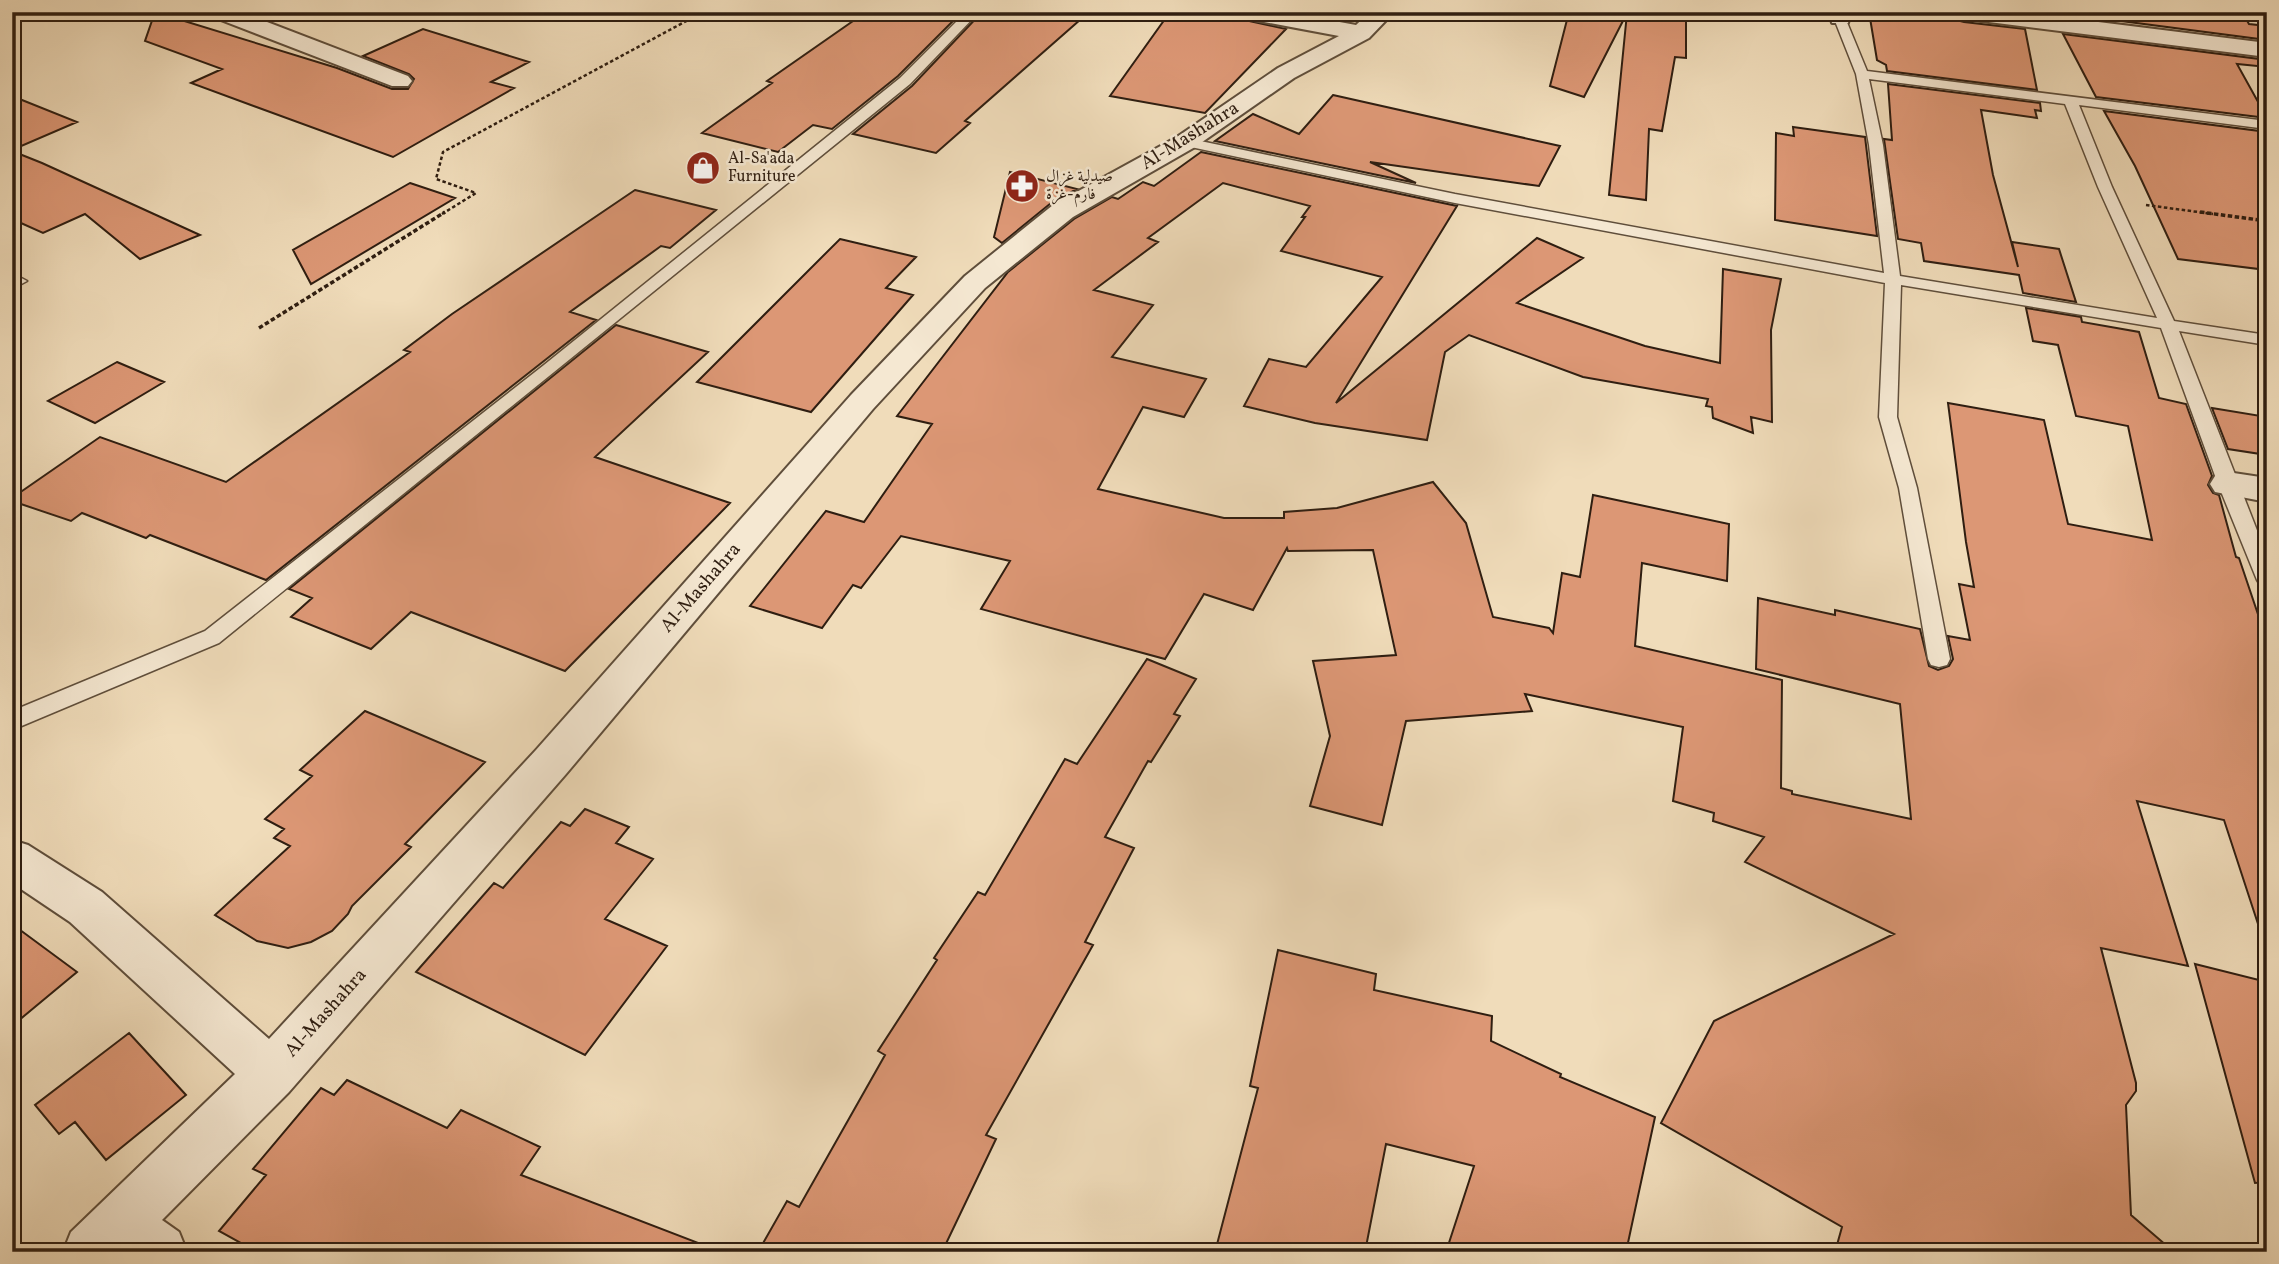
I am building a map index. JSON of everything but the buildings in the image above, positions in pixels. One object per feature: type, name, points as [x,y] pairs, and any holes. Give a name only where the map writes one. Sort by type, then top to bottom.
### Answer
[{"type":"street","points":[[221,12],[400,81]]},
{"type":"street","points":[[1248,12],[1372,22]]},
{"type":"street","points":[[1965,12],[2267,50]]},
{"type":"street","name":"Al-Mashahra","points":[[124,1243],[271,1074],[551,762],[862,402],[975,282],[1063,211],[1186,142],[1286,73],[1372,22]]},
{"type":"street","points":[[2227,484],[2267,490]]},
{"type":"street","points":[[12,859],[86,906],[271,1074]]},
{"type":"lane","points":[[12,721],[212,637],[905,81],[973,12]]},
{"type":"lane","points":[[1792,12],[1840,15],[1862,74],[1876,145],[1893,281],[1888,417],[1909,488],[1939,659]]},
{"type":"lane","points":[[1862,74],[2267,125]]},
{"type":"lane","points":[[2071,101],[2111,200],[2168,325],[2227,484],[2267,580]]},
{"type":"lane","points":[[1186,142],[1407,191],[1893,281],[2267,340]]},
{"type":"lane","points":[[12,278],[19,281],[12,284]]},
{"type":"path","points":[[258,328],[476,194],[436,180],[443,152],[703,12]]},
{"type":"path","points":[[2111,200],[2267,221]]},
{"type":"place","name":"Al-Sa'ada Furniture","points":[[703,168]]},
{"type":"place","name":"صيدلية غزال فارم-غزة","points":[[1022,186]]}]
